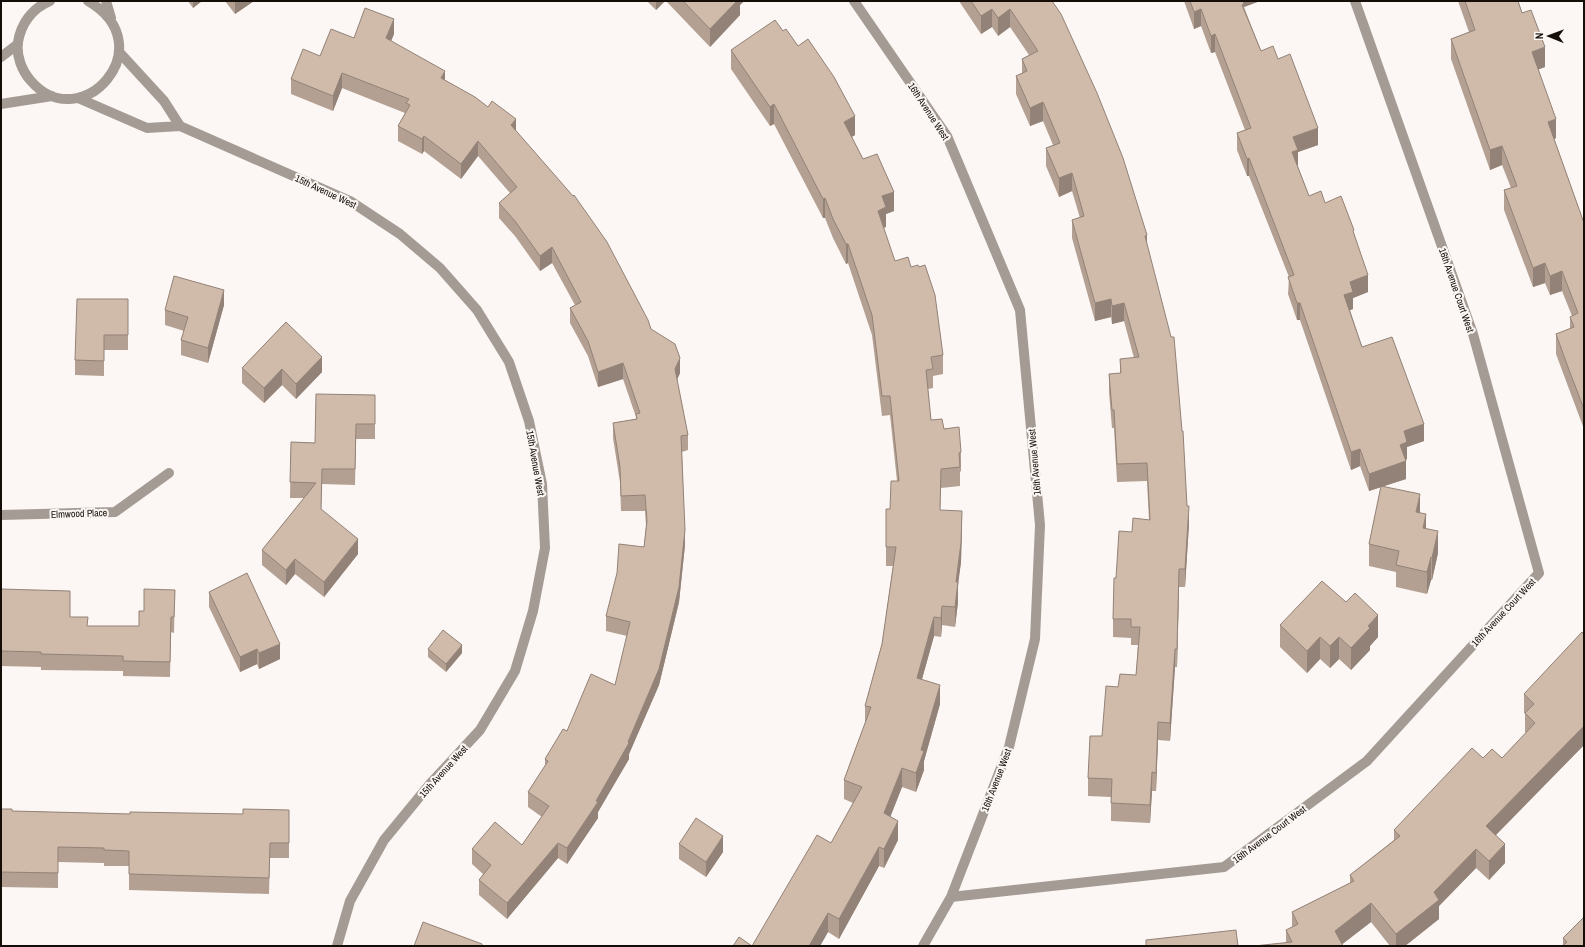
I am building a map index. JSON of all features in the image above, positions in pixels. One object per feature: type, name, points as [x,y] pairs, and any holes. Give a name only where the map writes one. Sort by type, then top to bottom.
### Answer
[{"type":"street","points":[[88,1],[100,8],[111,20]]},
{"type":"street","points":[[46,2],[30,14],[22,28],[18,44],[19,60],[26,76],[37,88],[52,96],[65,99],[78,98],[93,92],[106,82],[116,68],[119,52],[118,35],[111,20],[106,1]]},
{"type":"street","name":"16th Avenue West","points":[[854,1],[947,136],[1020,310],[1040,525],[1035,639],[1009,747],[951,897],[923,946]]},
{"type":"street","name":"16th Avenue Court West","points":[[951,897],[1224,867],[1367,761],[1539,573],[1473,334],[1355,1]]},
{"type":"street","points":[[1,57],[18,44]]},
{"type":"street","points":[[119,52],[164,100],[180,126]]},
{"type":"street","points":[[1,104],[52,96]]},
{"type":"street","name":"15th Avenue West","points":[[78,98],[147,128],[180,126],[350,201],[400,234],[440,268],[477,310],[510,362],[529,421],[542,484],[545,548],[533,611],[514,671],[480,730],[430,784],[384,840],[350,901],[337,946]]},
{"type":"street","name":"Elmwood Place","points":[[1,515],[115,512],[169,473]]},
{"type":"building","points":[[683,1],[737,1],[710,29]]},
{"type":"building","points":[[971,1],[1052,1],[1061,14],[1097,93],[1123,158],[1147,235],[1145,236],[1171,337],[1174,337],[1183,431],[1187,506],[1189,506],[1185,569],[1179,569],[1177,649],[1175,649],[1170,723],[1158,722],[1156,773],[1152,772],[1150,805],[1111,803],[1112,779],[1088,778],[1090,736],[1102,736],[1106,686],[1118,687],[1120,674],[1136,675],[1140,627],[1131,627],[1131,619],[1113,619],[1114,578],[1116,578],[1119,531],[1132,532],[1133,518],[1150,520],[1147,463],[1117,464],[1114,410],[1112,410],[1109,374],[1121,373],[1120,359],[1139,357],[1124,303],[1112,306],[1111,299],[1095,303],[1072,220],[1084,216],[1072,173],[1059,178],[1046,148],[1060,143],[1043,102],[1030,108],[1016,76],[1027,71],[1022,59],[1038,51],[1010,9],[998,18],[992,9],[981,16]]},
{"type":"building","points":[[1190,1],[1243,1],[1244,4],[1242,5],[1261,51],[1273,46],[1278,59],[1290,54],[1318,128],[1293,137],[1298,150],[1292,152],[1309,196],[1321,191],[1325,203],[1341,196],[1354,230],[1353,231],[1368,275],[1350,282],[1353,292],[1344,295],[1362,347],[1392,337],[1424,424],[1404,431],[1407,442],[1400,445],[1406,461],[1369,474],[1360,449],[1351,452],[1300,303],[1297,303],[1288,277],[1294,275],[1249,158],[1247,159],[1237,133],[1251,128],[1215,34],[1211,36],[1201,9],[1194,12]]},
{"type":"building","points":[[1465,1],[1518,1],[1522,13],[1531,10],[1545,47],[1532,52],[1556,119],[1548,122],[1584,223],[1584,409],[1556,334],[1574,327],[1570,317],[1578,313],[1562,271],[1550,276],[1545,263],[1533,268],[1504,190],[1517,186],[1502,146],[1490,150],[1451,39],[1475,30]]},
{"type":"building","points":[[365,8],[394,19],[386,38],[445,71],[441,78],[475,97],[488,107],[492,101],[516,119],[511,125],[573,196],[574,195],[607,242],[648,320],[651,329],[675,344],[680,358],[675,369],[688,435],[681,436],[685,530],[679,587],[659,669],[628,742],[629,743],[596,801],[598,802],[567,848],[558,843],[507,903],[479,880],[491,865],[472,849],[495,822],[522,845],[549,806],[528,792],[548,761],[545,759],[563,729],[567,731],[591,674],[615,685],[630,622],[606,616],[617,573],[619,544],[644,547],[647,521],[645,495],[621,496],[620,467],[613,423],[637,419],[636,414],[640,413],[623,363],[598,372],[588,341],[570,308],[581,302],[552,247],[540,256],[515,221],[499,203],[517,187],[478,141],[461,164],[424,136],[422,139],[398,126],[410,105],[406,103],[409,99],[342,73],[333,96],[291,79],[303,49],[320,56],[331,29],[354,38]]},
{"type":"building","points":[[775,20],[783,31],[786,29],[798,46],[808,39],[834,77],[855,116],[844,122],[863,159],[877,154],[894,192],[882,196],[886,207],[878,211],[895,261],[908,257],[911,267],[925,265],[935,295],[943,355],[931,357],[933,369],[926,370],[931,420],[942,419],[944,429],[959,427],[961,452],[959,453],[960,467],[941,469],[940,510],[962,511],[961,543],[956,582],[958,582],[955,607],[942,606],[941,618],[934,617],[917,678],[940,685],[921,750],[924,751],[916,773],[902,768],[884,813],[898,821],[884,849],[879,847],[839,919],[828,913],[809,946],[752,946],[817,835],[831,843],[862,787],[844,780],[871,707],[865,706],[882,644],[896,547],[886,547],[886,509],[890,509],[891,481],[899,481],[890,396],[882,396],[872,315],[848,244],[846,244],[833,219],[825,198],[823,199],[774,104],[770,107],[731,50]]},
{"type":"building","points":[[174,276],[224,290],[208,348],[181,340],[188,317],[165,310]]},
{"type":"building","points":[[77,299],[128,299],[128,335],[104,335],[104,361],[75,360]]},
{"type":"building","points":[[286,322],[322,357],[296,384],[282,369],[264,388],[242,368]]},
{"type":"building","points":[[316,394],[375,395],[375,424],[356,424],[355,469],[322,469],[321,509],[358,539],[324,582],[295,559],[286,570],[262,550],[316,483],[290,482],[291,442],[315,443]]},
{"type":"building","points":[[1381,486],[1420,494],[1416,512],[1426,514],[1423,528],[1438,531],[1432,558],[1431,557],[1427,572],[1396,565],[1399,551],[1369,544]]},
{"type":"building","points":[[247,573],[280,644],[259,653],[257,649],[240,657],[209,592]]},
{"type":"building","points":[[1322,581],[1346,602],[1355,593],[1378,615],[1368,626],[1370,628],[1351,648],[1339,637],[1330,646],[1320,637],[1307,651],[1280,625]]},
{"type":"building","points":[[1,589],[70,591],[70,617],[88,617],[87,626],[139,626],[139,611],[144,611],[144,589],[175,590],[174,617],[171,617],[170,662],[123,661],[123,656],[41,654],[41,652],[1,651]]},
{"type":"building","points":[[443,630],[462,645],[446,664],[428,649]]},
{"type":"building","points":[[1582,632],[1584,635],[1584,726],[1486,826],[1505,844],[1489,861],[1476,849],[1434,892],[1439,900],[1396,934],[1371,903],[1335,931],[1343,946],[1254,946],[1292,942],[1286,930],[1298,924],[1292,912],[1354,881],[1350,875],[1400,836],[1394,830],[1472,748],[1483,758],[1492,749],[1502,758],[1535,723],[1525,713],[1534,704],[1524,694]]},
{"type":"building","points":[[1,809],[12,809],[12,811],[130,814],[130,812],[243,814],[243,809],[289,810],[289,843],[270,843],[269,878],[129,874],[129,851],[104,850],[104,848],[58,847],[58,873],[1,872]]},
{"type":"building","points":[[696,818],[723,836],[706,862],[679,844]]},
{"type":"building","points":[[1584,917],[1584,946],[1562,946],[1567,942],[1563,938]]},
{"type":"building","points":[[423,922],[482,944],[482,946],[414,946]]},
{"type":"building","points":[[1236,930],[1238,946],[1146,946],[1146,940]]},
{"type":"building","points":[[739,937],[752,946],[733,946]]}]
